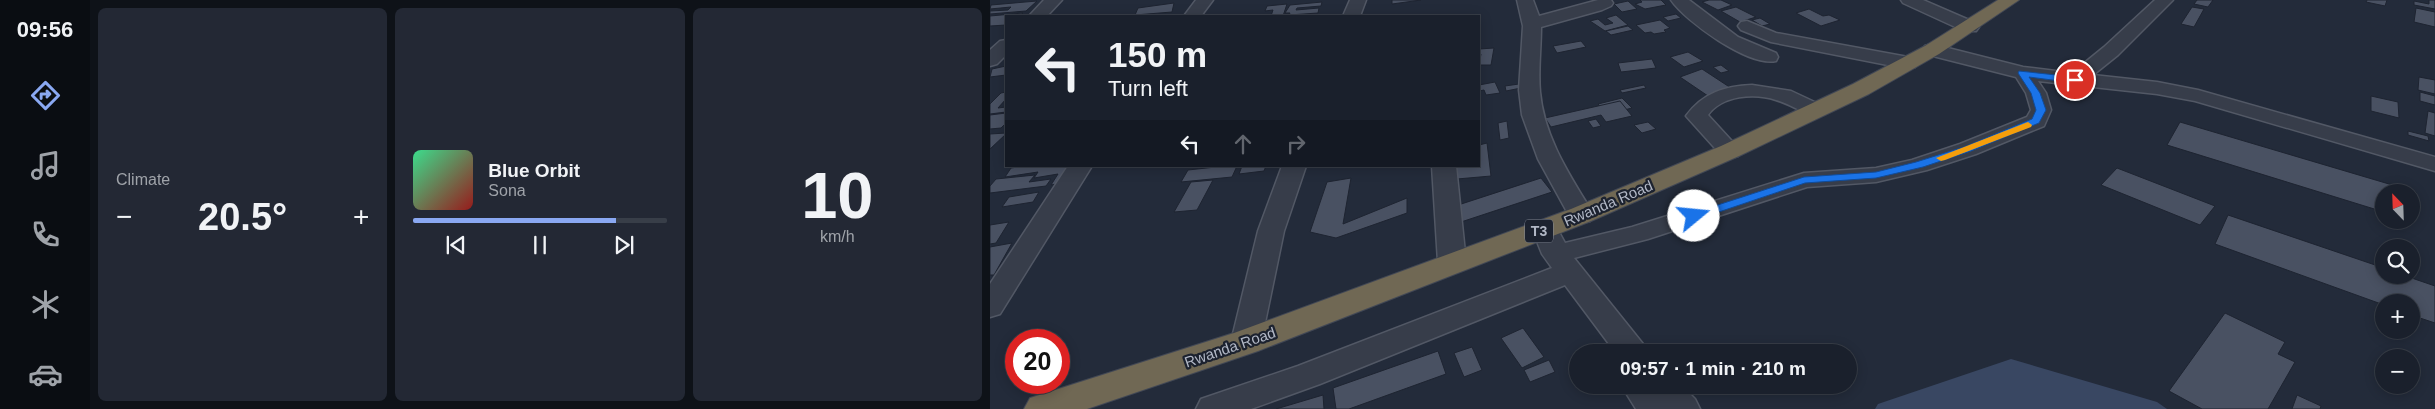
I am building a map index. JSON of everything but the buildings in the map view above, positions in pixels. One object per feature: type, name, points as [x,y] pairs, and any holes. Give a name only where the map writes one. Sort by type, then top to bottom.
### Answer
[{"type":"highway","name":"Rwanda Road","points":[[1043,409],[1246,342],[1452,262],[1557,252],[1581,215],[1730,151],[1816,110],[1920,57],[2010,0]]},
{"type":"street","points":[[1038,15],[1054,0]]},
{"type":"street","points":[[1193,15],[1205,0]]},
{"type":"street","points":[[1352,15],[1358,0]]},
{"type":"street","points":[[1525,0],[1532,24],[1529,72],[1530,98],[1536,131],[1542,147],[1581,215]]},
{"type":"street","points":[[1679,0],[1725,38],[1741,48],[1769,57]]},
{"type":"street","points":[[1909,0],[1970,27]]},
{"type":"street","points":[[2075,80],[2165,0]]},
{"type":"street","points":[[1532,24],[1605,3]]},
{"type":"street","points":[[1747,26],[1770,37],[2075,80],[2157,88],[2198,96],[2435,164]]},
{"type":"street","points":[[990,60],[1005,46]]},
{"type":"street","points":[[1214,409],[1309,375],[1557,252],[1639,233],[1804,180],[1892,172],[1952,154],[2000,136],[2036,121],[2041,110],[2036,93],[2022,73]]},
{"type":"street","points":[[1730,151],[1697,116],[1702,107],[1721,96],[1747,90],[1775,93],[1816,110]]},
{"type":"street","points":[[990,307],[1079,167]]},
{"type":"street","points":[[1246,342],[1265,252],[1283,192],[1294,167]]},
{"type":"street","points":[[1444,167],[1452,262]]},
{"type":"street","points":[[1557,252],[1624,344]]},
{"type":"street","points":[[1643,394],[1655,409]]},
{"type":"street","points":[[1669,394],[1683,409]]},
{"type":"water","points":[[2011,359],[2157,402],[2167,409],[1875,409],[1878,404]]},
{"type":"slow traffic","points":[[1941,158],[2028,125]]},
{"type":"route","points":[[1694,216],[1777,187],[1804,180],[1876,175],[1892,172],[1968,149],[2036,121],[2041,110],[2036,93],[2022,73],[2075,80]]}]
